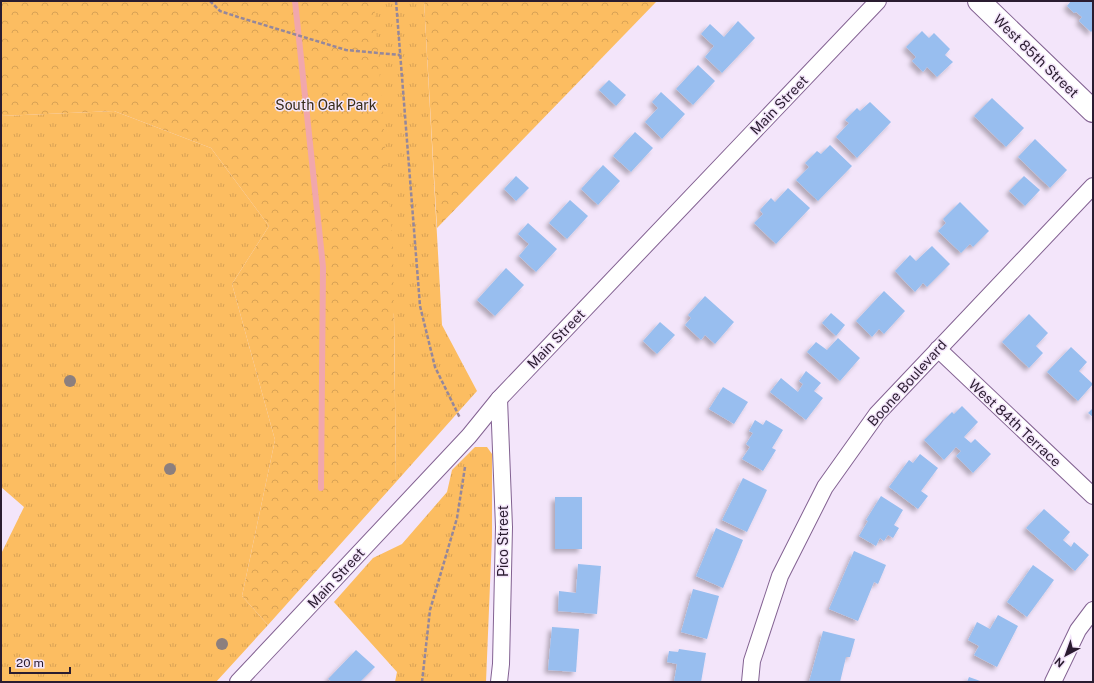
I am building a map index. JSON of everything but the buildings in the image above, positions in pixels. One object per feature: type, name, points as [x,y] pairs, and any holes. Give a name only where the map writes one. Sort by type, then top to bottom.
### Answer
[{"type":"main road","name":"West 85th Street","points":[[979,1],[1093,111]]},
{"type":"street","name":"Main Street","points":[[238,682],[469,436],[499,399],[878,1]]},
{"type":"street","name":"Boone Boulevard","points":[[750,682],[752,661],[780,576],[825,487],[877,414],[1093,186]]},
{"type":"street","name":"West 84th Terrace","points":[[938,349],[1093,496]]},
{"type":"street","name":"Pico Street","points":[[499,399],[504,527],[501,664],[499,682]]},
{"type":"street","points":[[1053,682],[1078,630],[1093,610]]},
{"type":"path","points":[[210,1],[220,11],[338,46],[346,50],[400,55]]},
{"type":"path","points":[[396,1],[420,306]]},
{"type":"path","points":[[422,682],[430,610]]},
{"type":"green space","name":"South Oak Park","points":[[1,1],[424,1],[442,325],[477,391],[396,482],[394,314],[78,7]]},
{"type":"green space","points":[[1,1],[374,1],[393,248],[396,482],[268,625],[242,596],[275,440],[232,284],[269,226],[211,148],[114,111],[1,116]]},
{"type":"green space","points":[[424,1],[657,1],[437,228]]},
{"type":"green space","points":[[114,111],[211,148],[269,226],[232,284],[275,440],[242,596],[268,625],[216,682],[1,682],[1,554],[24,507],[1,487],[1,116]]},
{"type":"green space","points":[[475,447],[487,447],[492,454],[492,536],[486,682],[395,682],[397,672],[334,602],[373,558],[402,544],[447,492],[452,470]]},
{"type":"waterway","points":[[295,1],[323,267],[321,488]]}]
